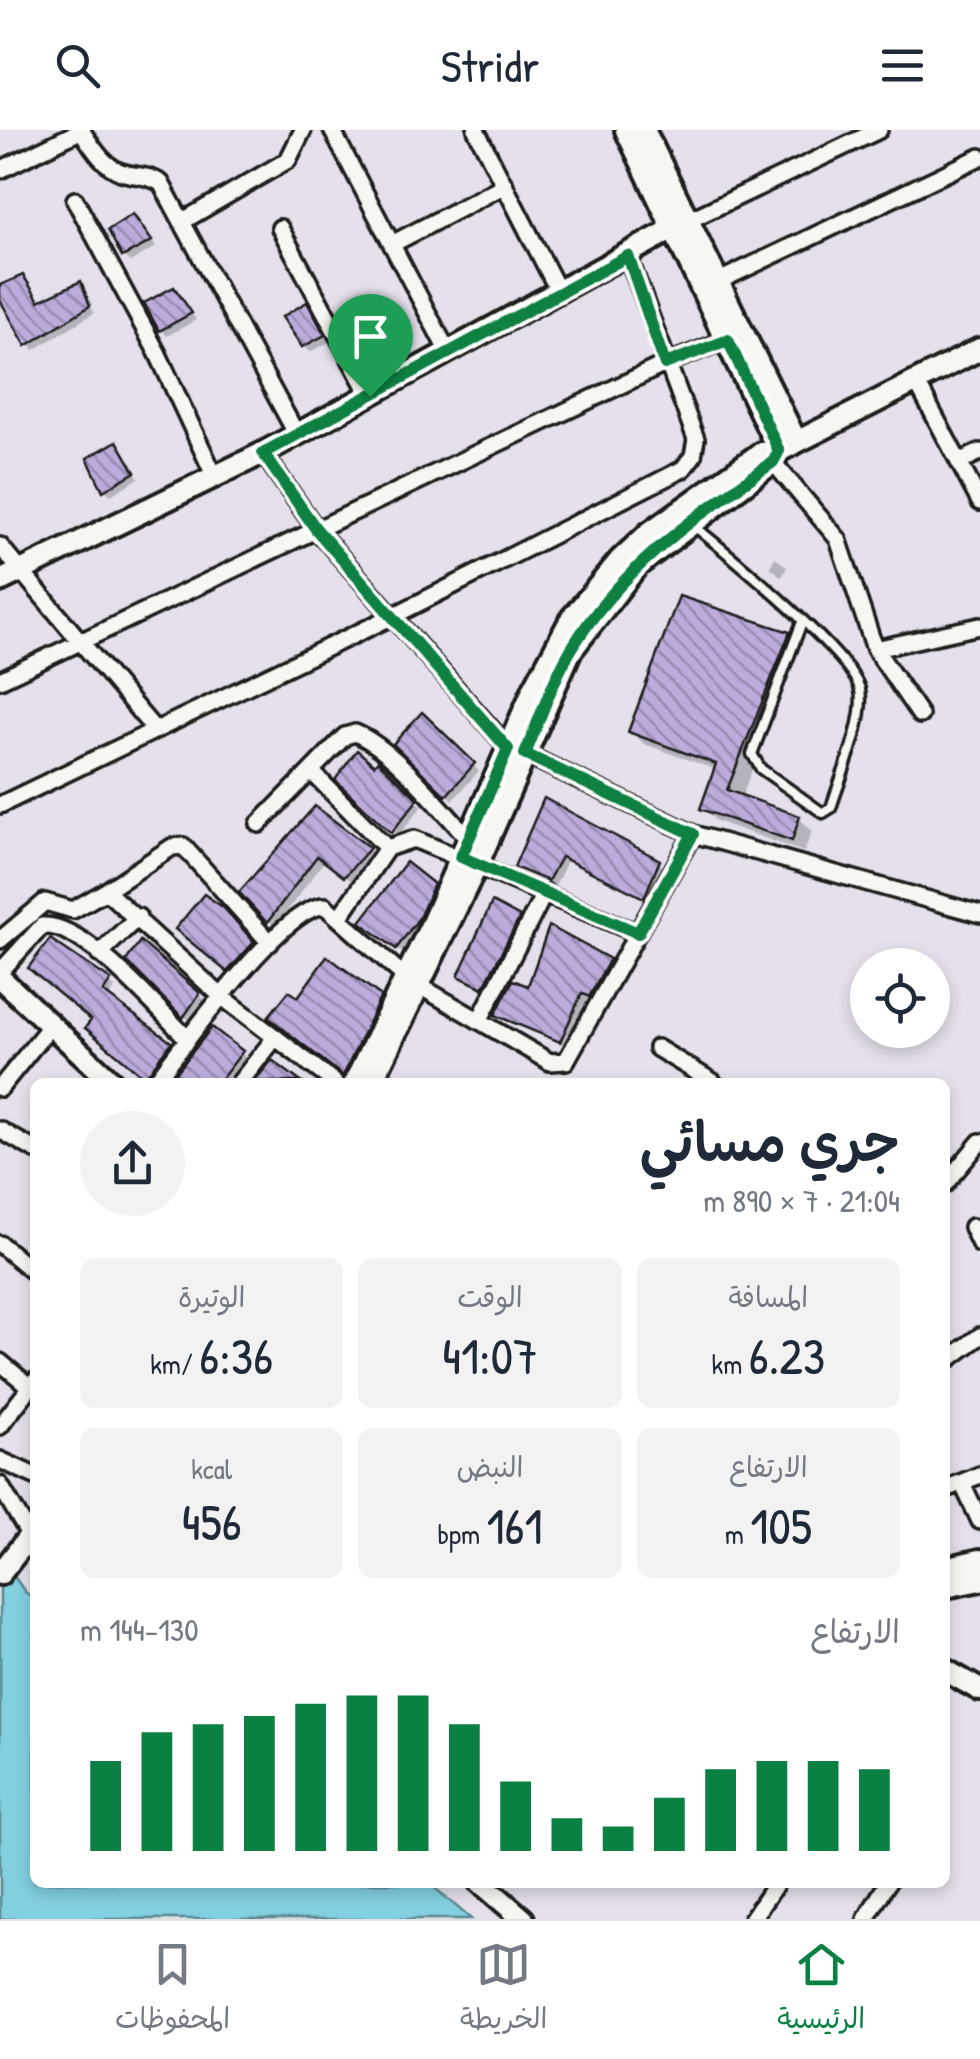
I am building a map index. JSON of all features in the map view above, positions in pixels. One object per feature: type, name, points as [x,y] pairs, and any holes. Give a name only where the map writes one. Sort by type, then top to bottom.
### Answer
[{"type":"main road","points":[[950,1568],[980,1561]]},
{"type":"main road","points":[[950,1585],[980,1579]]},
{"type":"street","points":[[0,170],[81,130],[103,161],[122,172],[147,174],[160,184],[297,435]]},
{"type":"street","points":[[183,221],[288,160],[303,130]]},
{"type":"street","points":[[332,130],[449,354]]},
{"type":"street","points":[[476,130],[560,294]]},
{"type":"street","points":[[626,130],[719,281],[782,451]]},
{"type":"street","points":[[644,130],[728,340],[782,451],[838,539],[875,650],[920,714]]},
{"type":"street","points":[[9,577],[263,453],[682,224],[879,130]]},
{"type":"street","points":[[719,281],[980,157]]},
{"type":"street","points":[[392,244],[505,184]]},
{"type":"street","points":[[75,200],[157,352],[215,476]]},
{"type":"street","points":[[280,228],[370,396]]},
{"type":"street","points":[[0,805],[392,617],[683,469],[693,456],[696,439],[628,256]]},
{"type":"street","points":[[0,680],[665,364],[728,340]]},
{"type":"street","points":[[374,1078],[469,853],[517,751],[589,622],[685,516],[761,453],[782,451],[980,349]]},
{"type":"street","points":[[916,381],[980,502]]},
{"type":"street","points":[[960,462],[980,452]]},
{"type":"street","points":[[263,453],[316,529],[517,751],[693,834],[980,914]]},
{"type":"street","points":[[0,546],[9,577],[78,642],[155,730]]},
{"type":"street","points":[[875,650],[980,626]]},
{"type":"street","points":[[259,824],[345,736],[354,733],[367,738],[469,853]]},
{"type":"street","points":[[313,773],[387,848]]},
{"type":"street","points":[[158,1078],[221,996],[312,905],[325,906],[413,983],[550,1062],[566,1062],[693,834]]},
{"type":"street","points":[[338,918],[387,848],[414,839],[469,853],[638,933]]},
{"type":"street","points":[[0,940],[45,902],[73,910],[172,847],[183,846],[270,943]]},
{"type":"street","points":[[106,890],[221,996],[328,1078]]},
{"type":"street","points":[[479,1021],[545,892]]},
{"type":"street","points":[[99,954],[138,917]]},
{"type":"street","points":[[108,1078],[0,975],[42,926],[55,924],[99,954],[188,1039]]},
{"type":"street","points":[[357,1078],[413,983]]},
{"type":"street","points":[[0,1088],[51,1025]]},
{"type":"street","points":[[243,1078],[274,1039]]},
{"type":"street","points":[[657,1048],[706,1078]]},
{"type":"street","points":[[0,1130],[30,1147]]},
{"type":"street","points":[[950,1178],[980,1142]]},
{"type":"street","points":[[972,1227],[980,1244]]},
{"type":"street","points":[[0,1244],[30,1269]]},
{"type":"street","points":[[950,1358],[980,1336]]},
{"type":"street","points":[[0,1362],[30,1383]]},
{"type":"street","points":[[0,1426],[30,1387]]},
{"type":"street","points":[[0,1460],[30,1474]]},
{"type":"street","points":[[950,1487],[980,1475]]},
{"type":"street","points":[[962,1482],[980,1521]]},
{"type":"street","points":[[0,1485],[30,1530]]},
{"type":"street","points":[[4,1569],[30,1536]]},
{"type":"street","points":[[950,1673],[980,1690]]},
{"type":"street","points":[[487,1888],[524,1919]]},
{"type":"street","points":[[752,1919],[772,1888]]},
{"type":"street","points":[[866,1919],[884,1888]]},
{"type":"lane","points":[[685,516],[802,622],[849,665],[860,688],[861,709],[830,808],[823,813],[761,770],[752,754],[802,622]]},
{"type":"water","points":[[0,1556],[30,1596],[30,1888],[435,1888],[471,1919],[0,1919]]},
{"type":"building","points":[[133,214],[152,241],[122,257],[108,230]]},
{"type":"building","points":[[23,275],[39,301],[81,281],[90,306],[26,346],[0,300],[0,285]]},
{"type":"building","points":[[174,287],[192,313],[159,331],[144,303]]},
{"type":"building","points":[[307,302],[325,335],[302,347],[282,317]]},
{"type":"building","points":[[117,441],[135,472],[103,491],[87,458]]},
{"type":"building","points":[[679,596],[790,632],[727,790],[800,816],[792,841],[700,809],[716,764],[628,732]]},
{"type":"building","points":[[422,712],[475,763],[446,796],[393,744]]},
{"type":"building","points":[[357,750],[374,765],[378,761],[418,799],[391,833],[335,780]]},
{"type":"building","points":[[544,798],[660,860],[644,898],[561,857],[548,881],[514,867]]},
{"type":"building","points":[[315,806],[370,848],[344,877],[317,856],[267,923],[239,892]]},
{"type":"building","points":[[406,862],[434,884],[419,918],[396,949],[360,922]]},
{"type":"building","points":[[204,894],[224,908],[254,942],[227,972],[175,929]]},
{"type":"building","points":[[492,902],[520,917],[483,988],[458,976]]},
{"type":"building","points":[[549,926],[610,959],[589,997],[582,993],[560,1042],[495,1015],[513,980],[528,986]]},
{"type":"building","points":[[50,939],[111,980],[103,992],[171,1042],[145,1078],[85,1028],[91,1020],[28,968]]},
{"type":"building","points":[[140,941],[200,993],[183,1018],[126,961]]},
{"type":"building","points":[[327,956],[381,996],[343,1076],[268,1017],[289,991],[298,997]]},
{"type":"building","points":[[212,1027],[243,1051],[222,1078],[172,1078]]},
{"type":"building","points":[[272,1060],[296,1078],[257,1078]]},
{"type":"route","points":[[628,256],[665,364],[728,340],[779,451],[777,457],[664,542],[612,593],[570,652],[525,754],[693,834],[638,933],[461,857],[508,749],[316,529],[263,453],[370,396],[628,256]]}]
